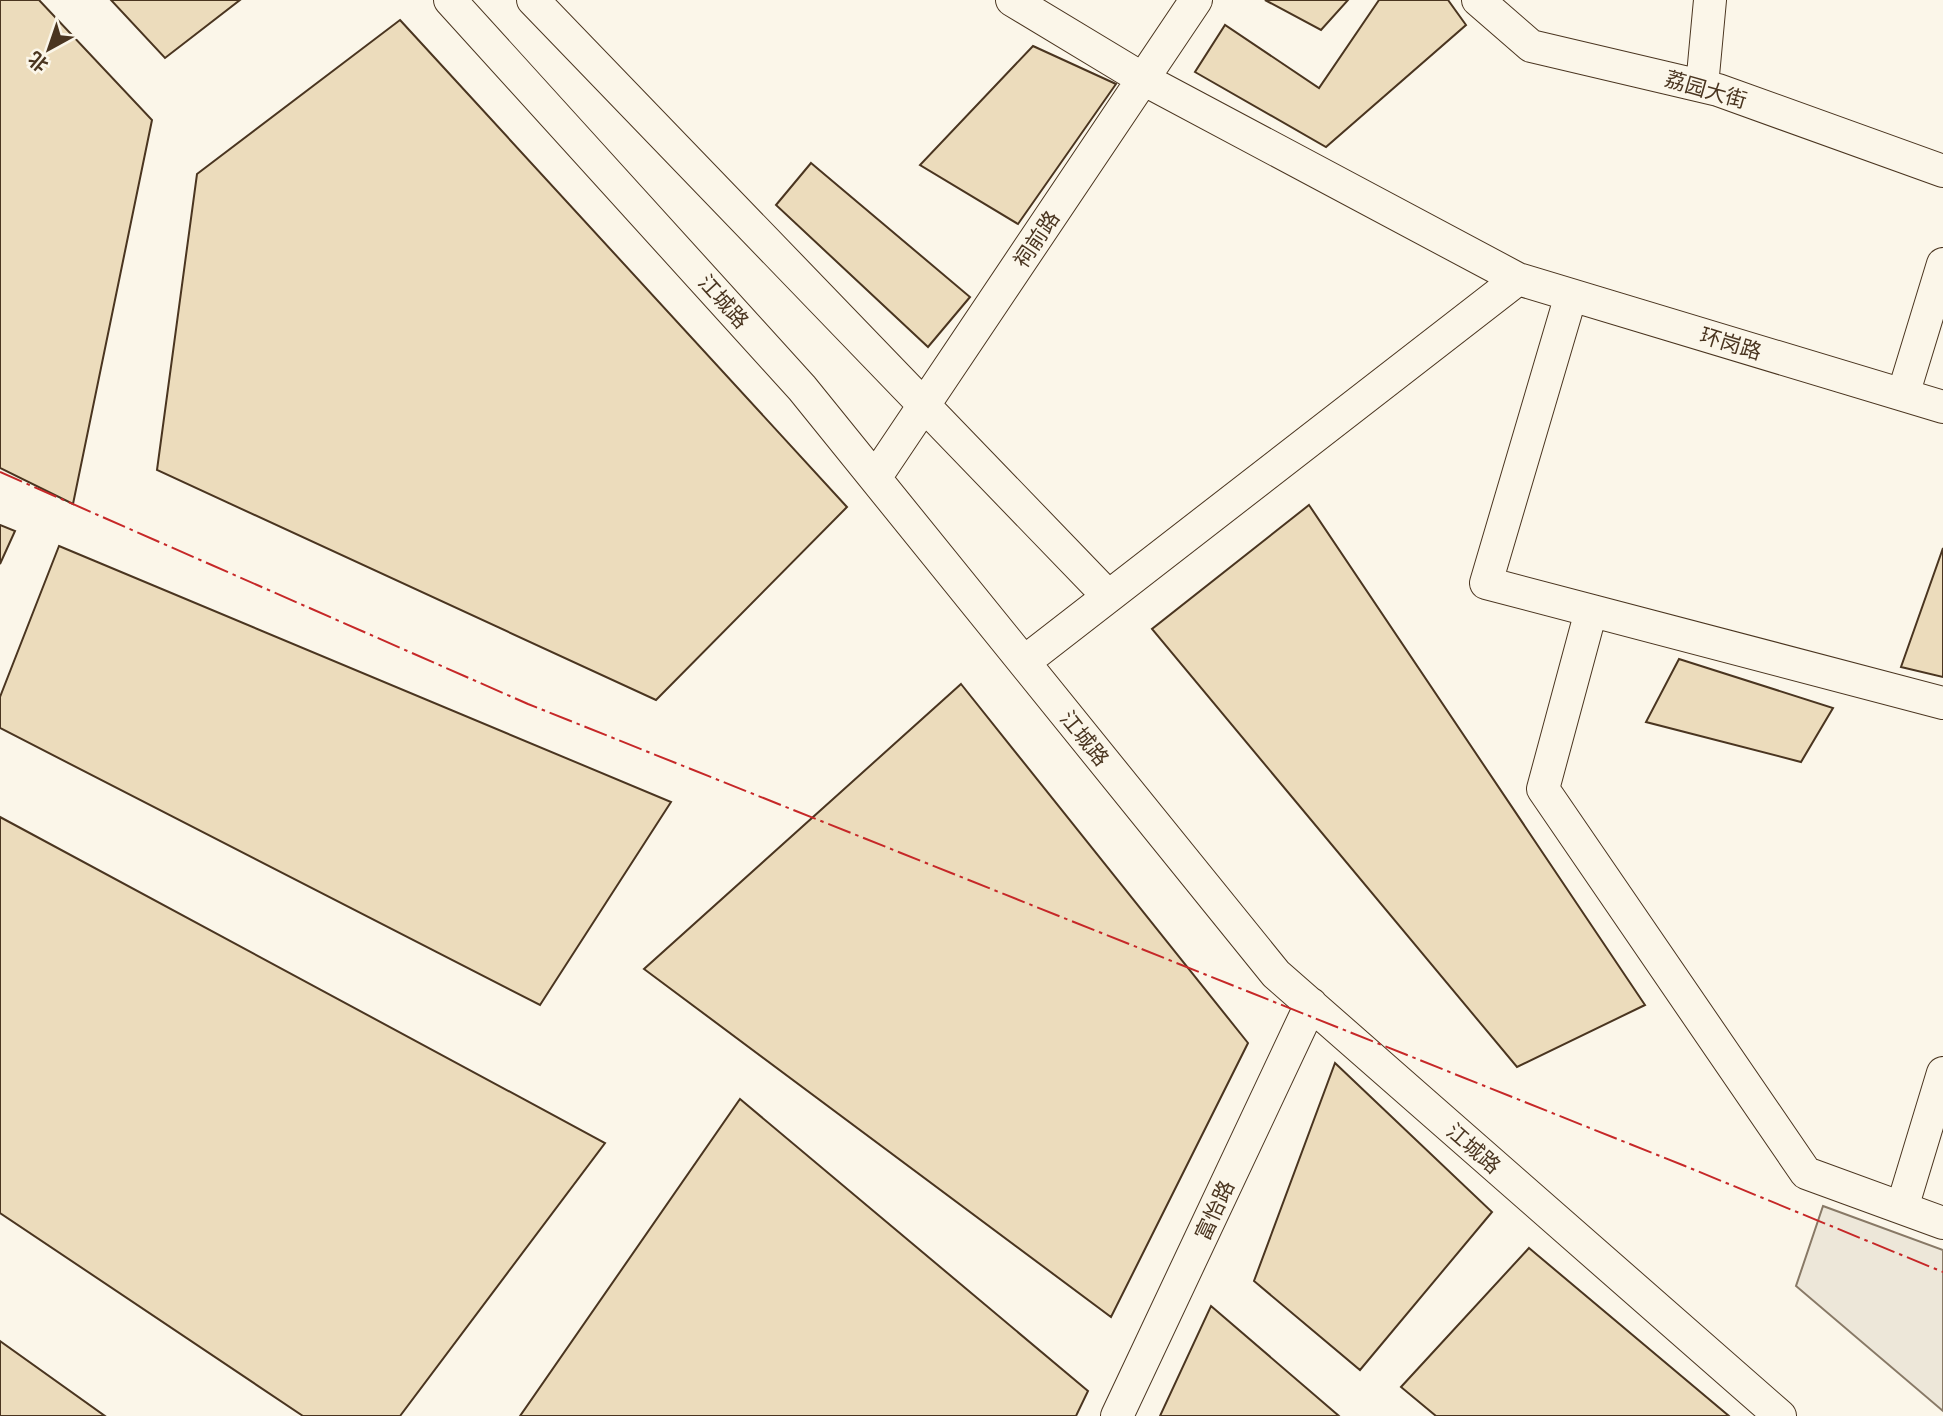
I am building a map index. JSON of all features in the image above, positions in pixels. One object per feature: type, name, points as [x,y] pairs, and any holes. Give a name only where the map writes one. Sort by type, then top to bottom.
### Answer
[{"type":"street","name":"江城路","points":[[450,0],[802,388],[1276,974],[1780,1416]]},
{"type":"street","points":[[533,0],[1108,596]]},
{"type":"street","name":"环岗路","points":[[1012,0],[1143,79],[1518,279],[1943,407]]},
{"type":"street","name":"祠前路","points":[[875,478],[1196,0]]},
{"type":"street","name":"荔园大街","points":[[1478,0],[1531,46],[1718,90],[1943,172]]},
{"type":"street","points":[[1702,86],[1710,0]]},
{"type":"street","points":[[1903,395],[1943,264]]},
{"type":"street","points":[[1024,662],[1518,279]]},
{"type":"street","points":[[1571,295],[1486,583],[1943,703]]},
{"type":"street","points":[[1591,611],[1543,789],[1806,1173],[1943,1223]]},
{"type":"street","name":"富怡路","points":[[1117,1416],[1311,1004]]},
{"type":"street","points":[[1902,1208],[1943,1073]]},
{"type":"shaded area","points":[[1823,1206],[1943,1250],[1943,1411],[1796,1286]]},
{"type":"building","points":[[0,0],[39,0],[152,120],[73,504],[0,468]]},
{"type":"building","points":[[111,0],[240,0],[165,58]]},
{"type":"building","points":[[1265,0],[1348,0],[1321,30]]},
{"type":"building","points":[[1379,0],[1448,0],[1466,25],[1326,147],[1195,72],[1225,25],[1319,88]]},
{"type":"building","points":[[400,20],[847,507],[656,700],[157,470],[197,174]]},
{"type":"building","points":[[1033,46],[1116,84],[1018,224],[920,165]]},
{"type":"building","points":[[811,163],[970,297],[928,347],[776,205]]},
{"type":"building","points":[[1309,505],[1645,1005],[1517,1067],[1152,629]]},
{"type":"building","points":[[0,525],[15,531],[0,564]]},
{"type":"building","points":[[59,546],[671,802],[540,1005],[0,728],[0,697]]},
{"type":"building","points":[[1943,548],[1943,677],[1901,667]]},
{"type":"building","points":[[1679,659],[1833,708],[1801,762],[1646,722]]},
{"type":"building","points":[[961,684],[1248,1043],[1111,1317],[644,969]]},
{"type":"building","points":[[0,817],[605,1143],[400,1416],[303,1416],[0,1213]]},
{"type":"building","points":[[1335,1063],[1492,1212],[1360,1370],[1254,1281]]},
{"type":"building","points":[[740,1099],[1088,1391],[1076,1416],[520,1416]]},
{"type":"building","points":[[1529,1248],[1729,1416],[1436,1416],[1401,1387]]},
{"type":"building","points":[[1211,1306],[1339,1416],[1160,1416]]},
{"type":"building","points":[[0,1341],[105,1416],[0,1416]]},
{"type":"power","points":[[0,472],[528,704],[1685,1166],[1943,1272]]}]
